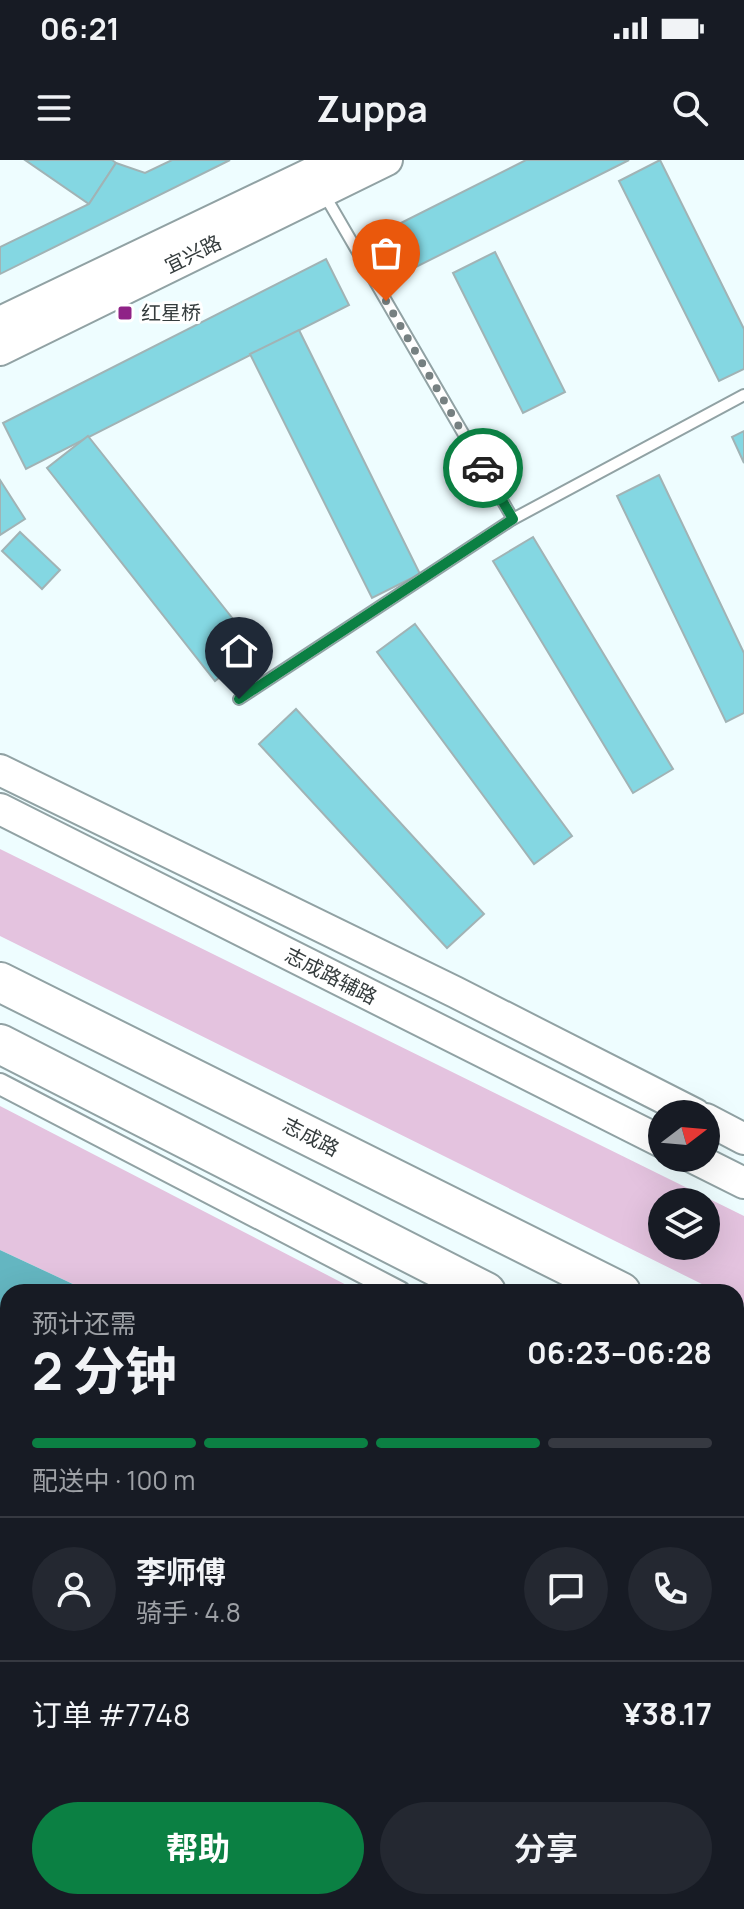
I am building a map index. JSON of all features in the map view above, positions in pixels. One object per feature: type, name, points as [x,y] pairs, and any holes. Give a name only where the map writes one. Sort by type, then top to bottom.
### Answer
[{"type":"highway","name":"志成路","points":[[0,982],[605,1284]]},
{"type":"highway","points":[[0,1044],[470,1284]]},
{"type":"street","name":"宜兴路","points":[[0,322],[339,160]]},
{"type":"street","name":"宜兴路","points":[[0,350],[387,160]]},
{"type":"street","points":[[0,770],[455,992],[667,1100]]},
{"type":"street","name":"志成路辅路","points":[[0,809],[648,1135]]},
{"type":"street","points":[[0,1084],[385,1284]]},
{"type":"street","points":[[720,1126],[744,1139]]},
{"type":"street","points":[[720,1171],[744,1183]]},
{"type":"lane","points":[[323,192],[513,519]]},
{"type":"lane","points":[[239,699],[513,519],[744,395]]},
{"type":"shaded area","points":[[0,849],[648,1169],[648,1172],[655,1172],[687,1188],[648,1188],[648,1257],[0,936]]},
{"type":"shaded area","points":[[0,1106],[345,1284],[73,1284],[0,1250]]},
{"type":"shaded area","points":[[720,1204],[744,1216],[744,1284],[702,1284],[653,1260],[720,1260]]},
{"type":"water","points":[[0,1250],[73,1284],[0,1284]]},
{"type":"building","points":[[25,160],[112,160],[116,163],[89,204]]},
{"type":"building","points":[[172,160],[230,160],[0,274],[0,247],[89,204],[116,163],[145,173]]},
{"type":"building","points":[[526,160],[629,160],[404,273],[381,233]]},
{"type":"building","points":[[660,160],[744,329],[744,369],[719,381],[619,181]]},
{"type":"building","points":[[495,252],[565,392],[523,413],[453,273]]},
{"type":"building","points":[[326,259],[349,305],[26,469],[3,423]]},
{"type":"building","points":[[299,330],[420,574],[372,598],[250,354]]},
{"type":"building","points":[[744,431],[744,463],[732,437]]},
{"type":"building","points":[[88,436],[256,648],[215,681],[47,468]]},
{"type":"building","points":[[659,475],[744,653],[744,713],[726,722],[617,496]]},
{"type":"building","points":[[0,480],[25,519],[0,535]]},
{"type":"building","points":[[20,532],[60,570],[42,589],[2,551]]},
{"type":"building","points":[[533,537],[673,769],[633,793],[493,561]]},
{"type":"building","points":[[415,624],[572,836],[534,864],[377,652]]},
{"type":"building","points":[[296,709],[484,914],[447,948],[259,744]]},
{"type":"way so far","points":[[386,301],[483,468]]},
{"type":"place","name":"红星桥","points":[[125,313]]},
{"type":"route","points":[[239,699],[513,519],[483,468]]}]
